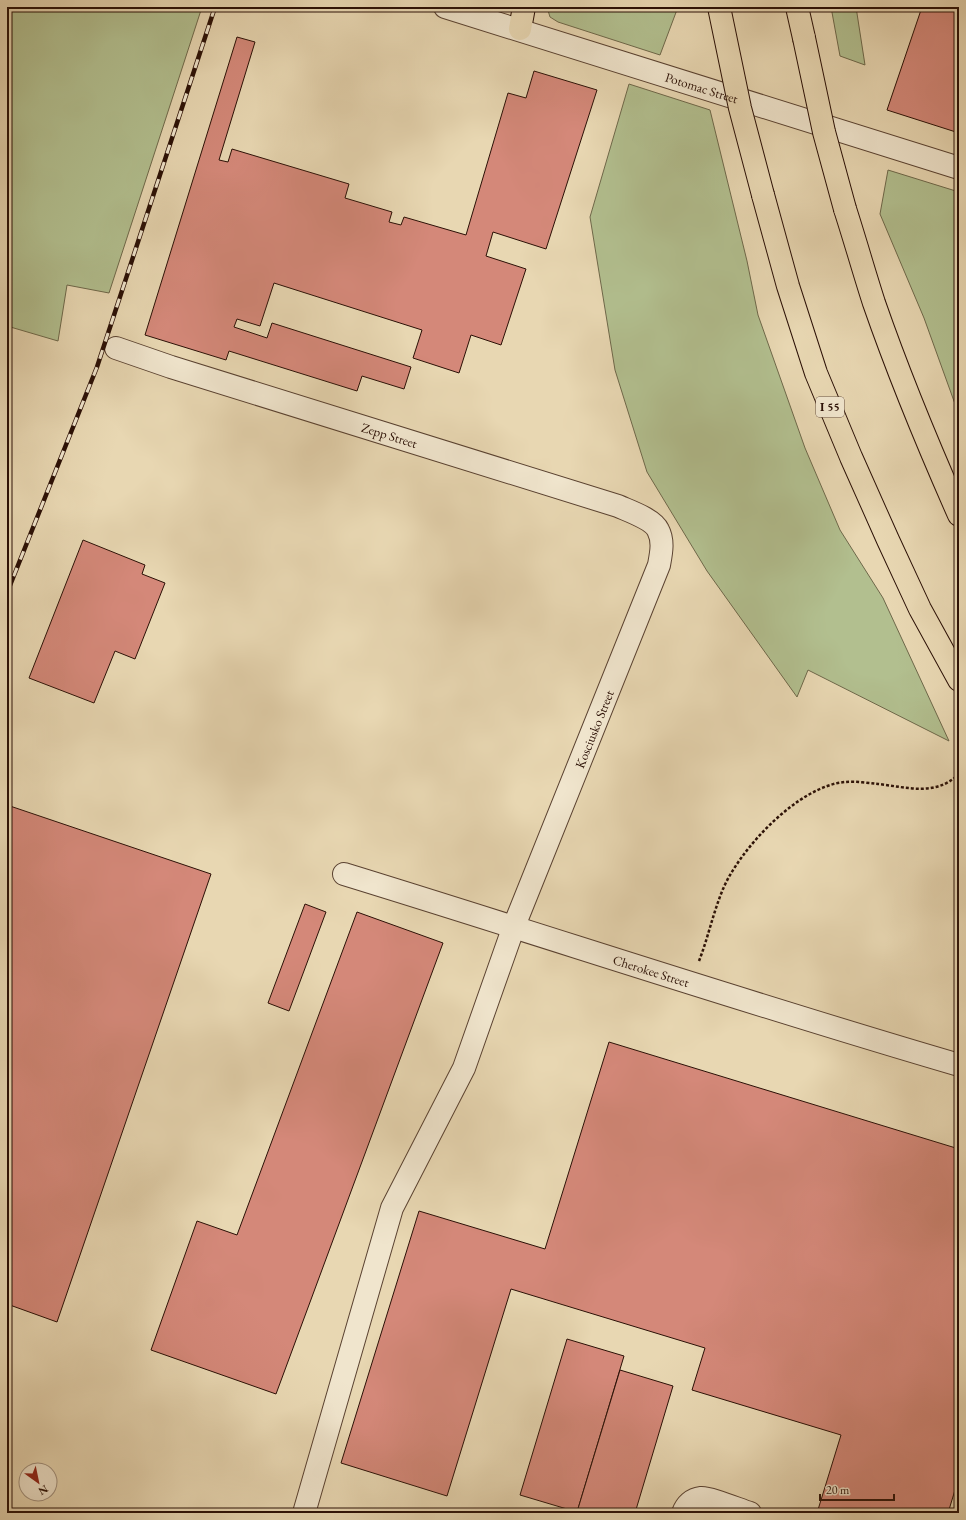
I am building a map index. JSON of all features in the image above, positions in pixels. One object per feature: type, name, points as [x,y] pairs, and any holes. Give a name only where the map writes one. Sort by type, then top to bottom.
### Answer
[{"type":"highway","points":[[520,29],[524,7]]},
{"type":"highway","name":"I 55","points":[[719,7],[740,108],[763,195],[788,286],[816,373],[854,464],[920,609],[959,680]]},
{"type":"highway","points":[[797,7],[824,132],[845,209],[874,301],[904,385],[959,515]]},
{"type":"street","name":"Potomac Street","points":[[445,7],[520,29],[959,168]]},
{"type":"street","name":"Zepp Street","points":[[116,348],[618,506],[643,516],[658,530]]},
{"type":"street","name":"Kosciusko Street","points":[[304,1513],[392,1208],[464,1068],[514,926],[659,565],[662,547],[658,530]]},
{"type":"street","name":"Cherokee Street","points":[[344,874],[514,926],[680,980],[959,1065]]},
{"type":"street","points":[[683,1513],[684,1508],[692,1500],[703,1497],[750,1513]]},
{"type":"path","points":[[680,980],[699,961],[723,889],[734,869],[749,847],[787,809],[799,800],[821,789],[844,782],[879,784],[915,790],[932,788],[953,780],[959,774]]},
{"type":"green space","points":[[7,7],[202,7],[109,293],[67,285],[58,341],[7,326]]},
{"type":"green space","points":[[547,7],[678,7],[660,55],[558,22],[550,17]]},
{"type":"green space","points":[[831,7],[856,7],[865,65],[840,56]]},
{"type":"green space","points":[[629,84],[710,110],[747,261],[758,315],[805,448],[840,530],[883,598],[949,741],[808,670],[797,697],[707,571],[647,472],[615,370],[590,217]]},
{"type":"green space","points":[[888,170],[959,192],[959,415],[924,318],[880,214]]},
{"type":"building","points":[[922,7],[959,7],[959,133],[887,110]]},
{"type":"building","points":[[237,37],[255,42],[219,160],[228,162],[232,149],[349,184],[345,198],[392,212],[389,222],[401,225],[404,217],[466,235],[508,93],[526,98],[534,71],[597,90],[546,249],[493,232],[486,256],[526,269],[501,345],[471,335],[459,373],[413,358],[422,330],[274,283],[260,326],[237,319],[234,327],[267,338],[272,323],[411,367],[404,389],[362,376],[357,391],[229,351],[226,360],[145,335]]},
{"type":"building","points":[[83,540],[145,565],[142,574],[165,583],[135,659],[115,651],[94,703],[29,678]]},
{"type":"building","points":[[7,805],[211,874],[57,1322],[7,1304]]},
{"type":"building","points":[[305,904],[326,912],[289,1011],[268,1003]]},
{"type":"building","points":[[357,912],[443,943],[276,1394],[151,1350],[197,1221],[237,1235]]},
{"type":"building","points":[[609,1042],[959,1149],[959,1477],[948,1513],[817,1513],[841,1435],[692,1390],[705,1348],[511,1289],[447,1496],[341,1463],[419,1211],[545,1249]]},
{"type":"building","points":[[567,1339],[624,1356],[577,1512],[520,1495]]},
{"type":"building","points":[[620,1370],[673,1386],[635,1513],[580,1513],[577,1512]]},
{"type":"railway","points":[[7,593],[97,367],[215,7]]}]
